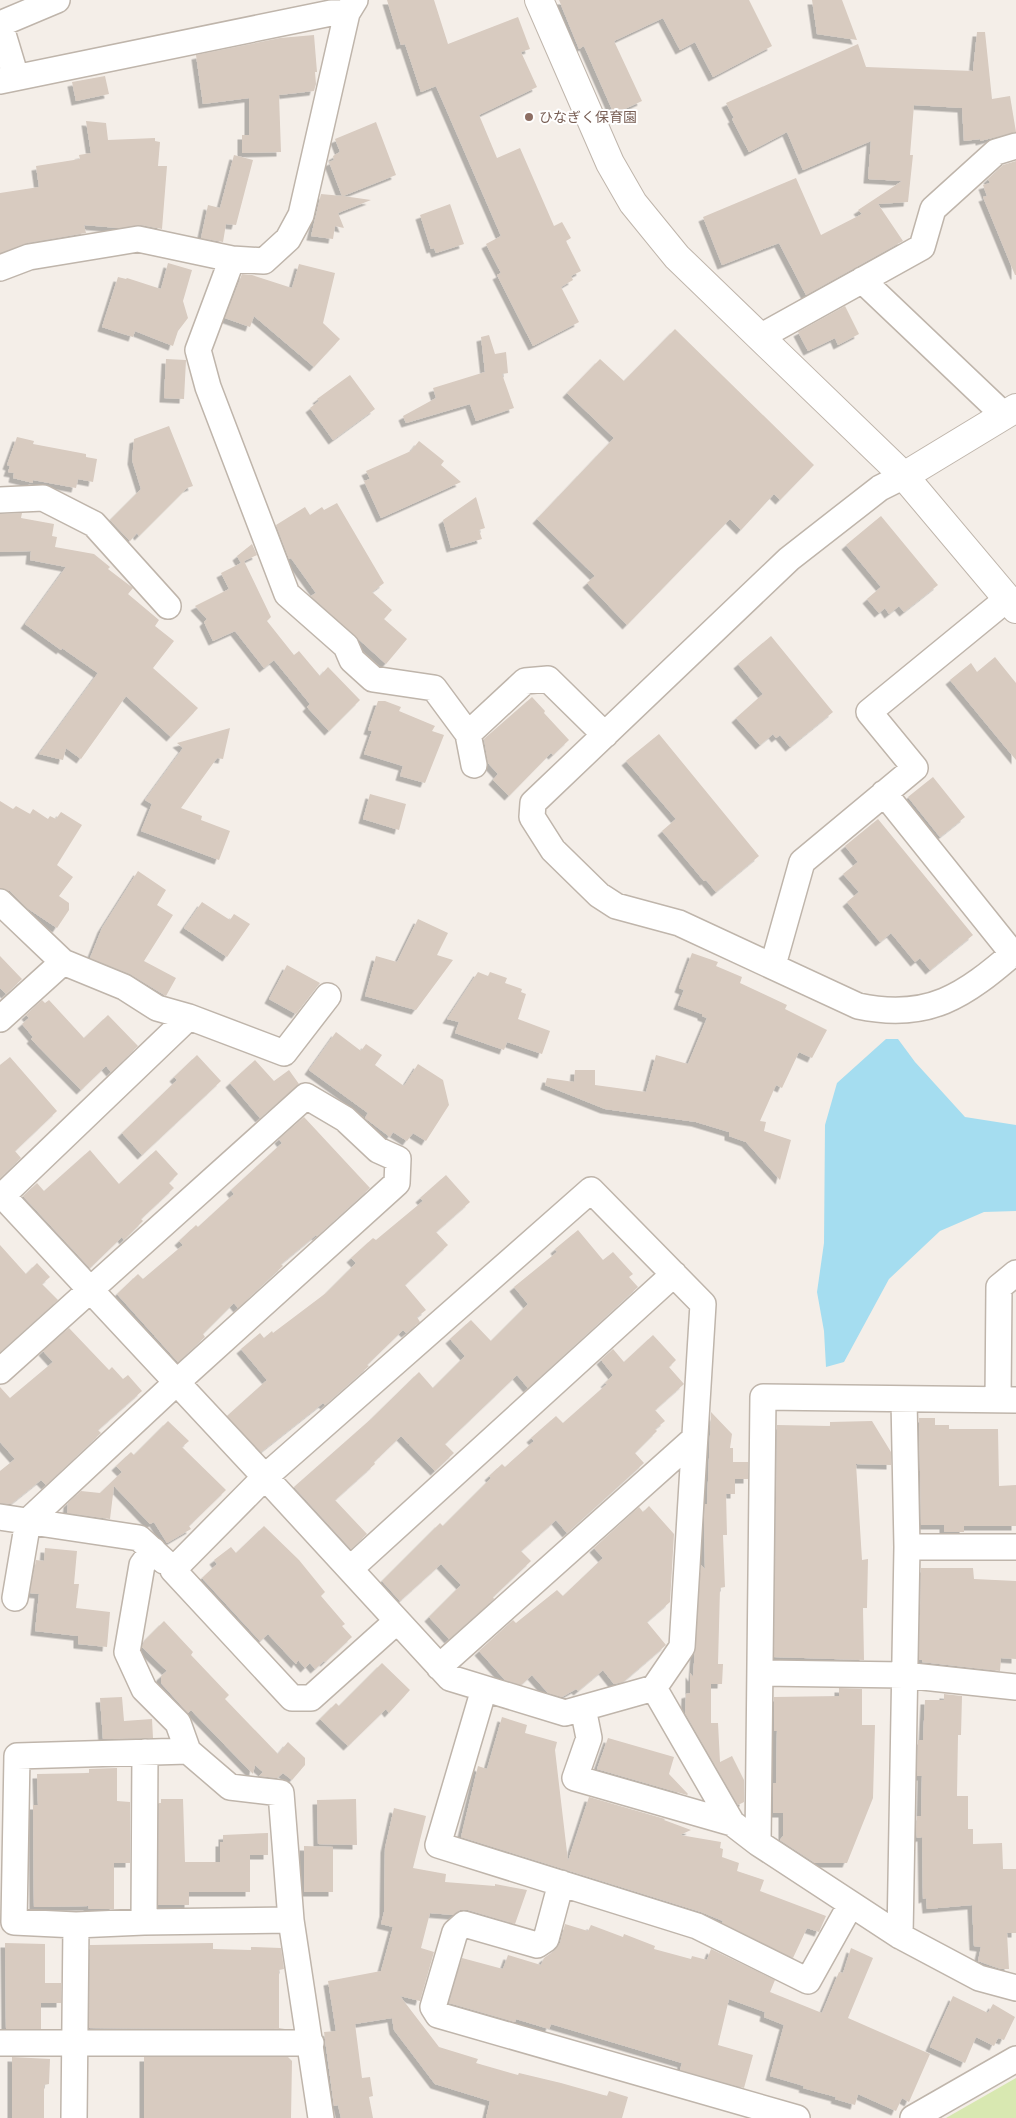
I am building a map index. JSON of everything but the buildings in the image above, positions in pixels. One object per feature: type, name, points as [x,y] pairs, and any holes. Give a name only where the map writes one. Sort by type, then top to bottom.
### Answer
[{"type":"street","points":[[57,0],[0,24],[8,79],[331,13],[351,7]]},
{"type":"street","points":[[539,0],[610,163],[633,203],[677,257],[904,476],[1012,604],[869,712],[915,768],[802,862],[773,965]]},
{"type":"street","points":[[0,268],[29,257],[138,239],[232,259],[264,261],[288,239],[301,215],[351,7]]},
{"type":"street","points":[[763,340],[769,332],[922,247],[933,209],[996,152],[1016,146]]},
{"type":"street","points":[[232,259],[198,350],[208,387],[287,594],[346,646],[352,660],[374,679],[434,688],[468,734],[474,764]]},
{"type":"street","points":[[862,280],[1010,411],[904,476],[880,488],[789,559],[533,803],[532,817],[552,850],[598,895],[616,906],[679,923],[858,1006],[882,1011],[905,1010],[947,1001],[969,990],[1014,953],[884,793]]},
{"type":"street","points":[[0,500],[42,498],[94,524],[168,606]]},
{"type":"street","points":[[468,734],[525,681],[548,679],[604,735]]},
{"type":"street","points":[[0,902],[63,962],[124,988],[157,1008],[189,1017],[284,1053],[328,996]]},
{"type":"street","points":[[0,1018],[63,962]]},
{"type":"street","points":[[173,1570],[265,1477],[591,1190],[703,1304],[682,1647],[654,1688],[565,1713],[450,1678],[439,1667],[350,1569],[265,1477],[177,1382],[1,1195],[189,1017]]},
{"type":"street","points":[[0,1371],[306,1096],[344,1119],[378,1150],[398,1159],[396,1182],[28,1521],[15,1598]]},
{"type":"street","points":[[758,1843],[763,1397],[1007,1400],[999,1286],[1016,1273]]},
{"type":"street","points":[[350,1569],[674,1274]]},
{"type":"street","points":[[900,1936],[907,1547],[904,1400]]},
{"type":"street","points":[[439,1667],[694,1439]]},
{"type":"street","points":[[0,1517],[140,1538],[173,1570],[292,1698],[311,1698],[397,1621]]},
{"type":"street","points":[[907,1547],[1016,1547]]},
{"type":"street","points":[[152,1550],[142,1565],[126,1652],[144,1689],[178,1723],[188,1750],[230,1787],[281,1792],[291,1920],[321,2118]]},
{"type":"street","points":[[760,1673],[904,1676],[1016,1687]]},
{"type":"street","points":[[654,1688],[732,1823]]},
{"type":"street","points":[[484,1689],[438,1845],[697,1926],[808,1982],[851,1904]]},
{"type":"street","points":[[582,1708],[589,1738],[575,1778],[732,1823],[758,1843],[900,1936],[979,1978],[1016,1988]]},
{"type":"street","points":[[188,1750],[17,1756],[7,1922],[76,1925],[291,1920]]},
{"type":"street","points":[[144,1922],[145,1752]]},
{"type":"street","points":[[561,1883],[546,1939],[537,1945],[464,1924],[456,1932],[433,2007],[438,2015],[797,2118]]},
{"type":"street","points":[[74,2118],[73,2044],[76,1925]]},
{"type":"street","points":[[0,2043],[311,2043]]},
{"type":"street","points":[[913,2118],[1016,2059]]},
{"type":"green space","points":[[1016,2078],[1016,2118],[946,2118]]},
{"type":"water","points":[[886,1039],[898,1039],[915,1062],[965,1117],[1016,1125],[1016,1211],[984,1212],[940,1231],[889,1279],[844,1362],[826,1367],[824,1331],[817,1292],[824,1243],[825,1125],[837,1083]]},
{"type":"place","name":"ひなぎく保育園","points":[[529,117]]}]
